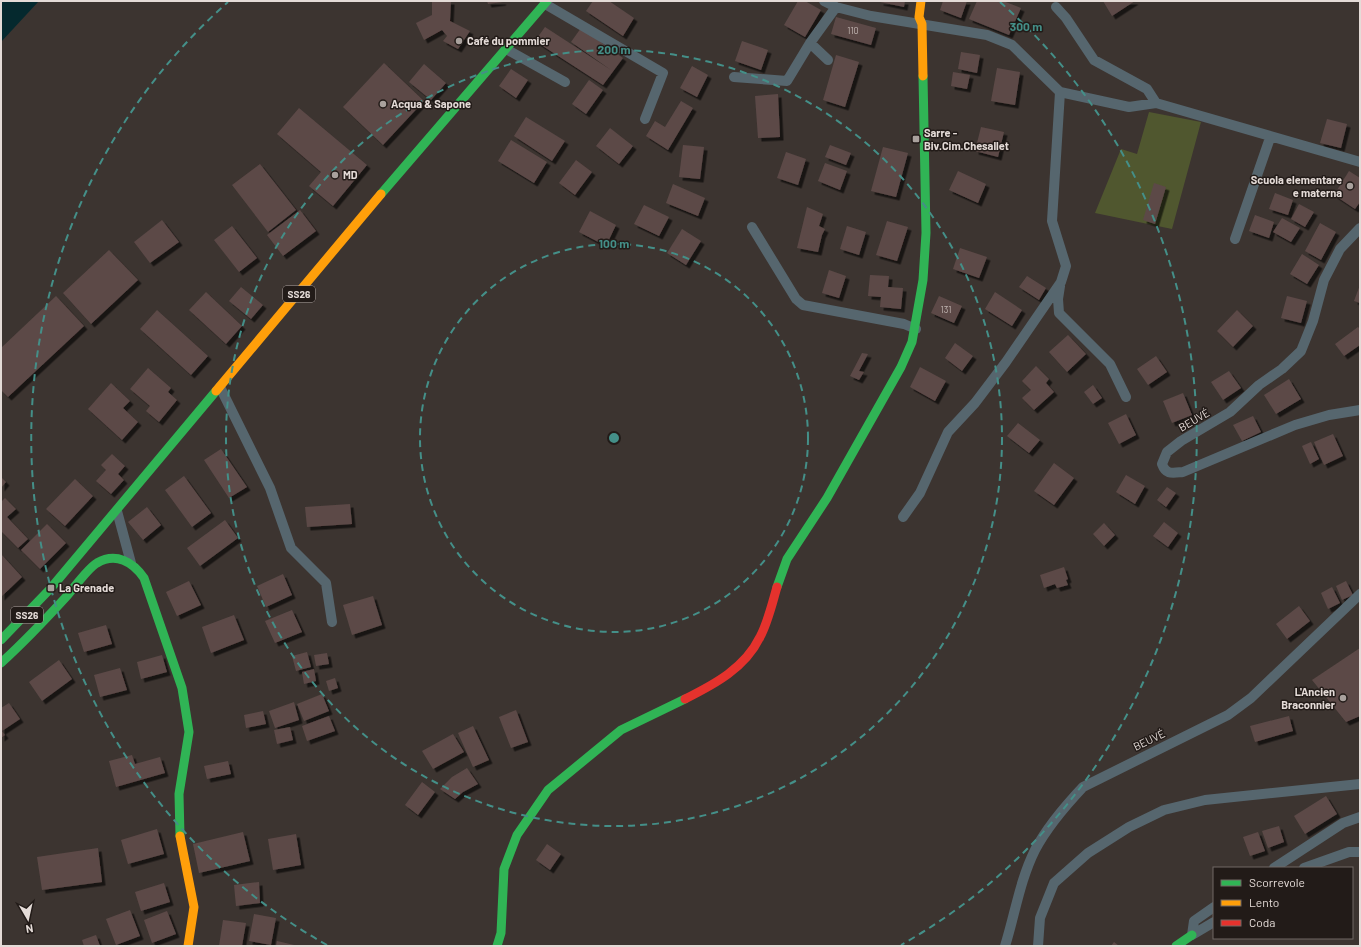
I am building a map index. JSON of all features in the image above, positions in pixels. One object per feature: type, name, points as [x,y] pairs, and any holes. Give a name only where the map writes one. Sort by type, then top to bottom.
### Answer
[{"type":"street","points":[[824,1],[836,7],[871,16],[987,34],[1012,45],[1060,92],[1128,107],[1156,103],[1270,138],[1360,162]]},
{"type":"street","points":[[497,946],[501,933],[504,869],[517,835],[548,790],[621,730],[706,688],[737,668],[752,652],[761,636],[787,559],[827,498],[901,367],[916,329],[923,280],[926,233],[922,24],[919,17],[921,1]]},
{"type":"street","points":[[546,2],[663,73],[645,119]]},
{"type":"street","name":"SS26","points":[[1,640],[51,588],[390,183],[546,2]]},
{"type":"street","points":[[1056,6],[1066,18],[1094,60],[1146,89],[1156,103]]},
{"type":"street","points":[[734,76],[787,81],[810,43],[836,7]]},
{"type":"street","points":[[810,43],[828,60]]},
{"type":"street","points":[[506,49],[564,82]]},
{"type":"street","points":[[1060,92],[1052,221],[1066,266],[1061,282],[1058,300],[1059,313],[1110,364],[1126,397]]},
{"type":"street","points":[[1236,239],[1270,138]]},
{"type":"street","points":[[752,227],[796,298],[803,305],[904,324],[916,329]]},
{"type":"street","name":"BEUVÉ","points":[[1360,228],[1340,249],[1324,280],[1313,321],[1301,351],[1282,369],[1258,385],[1230,412],[1167,452],[1162,464],[1164,470],[1168,473],[1182,472],[1295,425],[1329,415],[1360,410]]},
{"type":"street","points":[[903,518],[920,493],[948,432],[975,403],[1006,362],[1061,282]]},
{"type":"street","points":[[220,387],[270,488],[291,548],[326,583],[332,622]]},
{"type":"street","points":[[117,510],[131,563]]},
{"type":"street","points":[[1,663],[33,634],[96,563],[108,558],[122,559],[138,568],[144,578],[182,688],[189,732],[179,794],[179,833],[194,907],[188,946]]},
{"type":"street","name":"BEUVÉ","points":[[1005,946],[1024,878],[1035,849],[1067,804],[1083,787],[1228,715],[1251,698],[1360,594]]},
{"type":"street","points":[[1038,946],[1040,918],[1054,883],[1088,854],[1129,827],[1164,810],[1205,800],[1360,784]]},
{"type":"street","points":[[1276,867],[1343,823],[1360,817]]},
{"type":"street","points":[[1307,867],[1350,852],[1360,852]]},
{"type":"street","points":[[1192,935],[1194,920],[1213,908]]},
{"type":"street","points":[[1176,946],[1213,923]]},
{"type":"green space","points":[[1149,112],[1201,122],[1172,229],[1095,213],[1121,149],[1137,154]]},
{"type":"water","points":[[1,1],[39,1],[1,42]]},
{"type":"building","points":[[432,1],[451,1],[450,21],[470,31],[458,49],[443,41],[447,36],[442,30],[424,40],[416,23],[432,15]]},
{"type":"building","points":[[487,1],[502,1],[503,2],[488,4]]},
{"type":"building","points":[[593,1],[609,1],[634,18],[623,36],[586,11]]},
{"type":"building","points":[[798,1],[805,1],[821,10],[805,37],[784,25]]},
{"type":"building","points":[[880,1],[905,1],[904,7]]},
{"type":"building","points":[[943,1],[967,1],[961,18],[940,10]]},
{"type":"building","points":[[977,1],[1003,1],[1021,8],[1009,35],[969,19]]},
{"type":"building","points":[[1103,1],[1135,1],[1112,16]]},
{"type":"building","points":[[836,17],[876,28],[871,45],[831,34]]},
{"type":"building","points":[[545,27],[611,70],[571,42],[581,28],[623,58],[603,85],[535,41]]},
{"type":"building","points":[[742,41],[768,50],[761,70],[735,61]]},
{"type":"building","points":[[961,52],[980,55],[977,73],[958,69]]},
{"type":"building","points":[[836,55],[859,62],[845,107],[823,100]]},
{"type":"building","name":"Acqua & Sapone","points":[[384,63],[424,101],[383,145],[343,107]]},
{"type":"building","points":[[424,64],[446,83],[431,100],[409,82]]},
{"type":"building","points":[[692,66],[708,75],[697,97],[680,88]]},
{"type":"building","points":[[997,68],[1020,72],[1015,105],[991,101]]},
{"type":"building","points":[[511,69],[528,80],[516,98],[499,86]]},
{"type":"building","points":[[953,72],[970,75],[967,89],[951,86]]},
{"type":"building","points":[[589,80],[603,90],[586,114],[572,104]]},
{"type":"building","points":[[778,94],[780,137],[758,138],[755,96]]},
{"type":"building","points":[[681,101],[693,108],[668,150],[646,136],[655,121],[665,127]]},
{"type":"building","points":[[299,108],[367,165],[333,206],[309,186],[321,172],[277,134]]},
{"type":"building","points":[[526,117],[565,141],[552,161],[514,136]]},
{"type":"building","points":[[1327,119],[1347,124],[1341,148],[1320,143]]},
{"type":"building","points":[[981,127],[1004,132],[998,157],[975,151]]},
{"type":"building","points":[[610,128],[633,146],[619,164],[596,146]]},
{"type":"building","points":[[511,140],[547,162],[534,183],[498,161]]},
{"type":"building","points":[[683,145],[704,147],[700,179],[679,177]]},
{"type":"building","points":[[830,145],[851,153],[846,165],[825,157]]},
{"type":"building","points":[[883,147],[908,153],[896,197],[871,191]]},
{"type":"building","points":[[786,152],[806,159],[798,185],[777,178]]},
{"type":"building","points":[[576,160],[592,172],[575,195],[559,183]]},
{"type":"building","points":[[825,163],[847,171],[840,190],[818,181]]},
{"type":"building","points":[[260,164],[296,210],[268,232],[232,185]]},
{"type":"building","points":[[958,171],[986,184],[978,203],[949,190]]},
{"type":"building","name":"Scuola elementare e materna","points":[[1349,171],[1360,178],[1360,202],[1355,209],[1334,195]]},
{"type":"building","points":[[1154,183],[1166,187],[1155,224],[1143,220]]},
{"type":"building","points":[[673,184],[705,198],[698,216],[666,203]]},
{"type":"building","points":[[1275,193],[1293,200],[1288,215],[1269,209]]},
{"type":"building","points":[[1299,204],[1314,212],[1305,227],[1291,219]]},
{"type":"building","points":[[644,205],[669,217],[659,236],[634,224]]},
{"type":"building","points":[[807,207],[823,214],[819,226],[825,229],[818,252],[797,248]]},
{"type":"building","points":[[300,210],[316,231],[283,256],[267,235]]},
{"type":"building","points":[[590,211],[616,225],[606,246],[579,232]]},
{"type":"building","points":[[1255,215],[1274,222],[1269,238],[1249,231]]},
{"type":"building","points":[[1282,218],[1300,228],[1291,242],[1273,232]]},
{"type":"building","points":[[162,220],[179,242],[150,263],[134,242]]},
{"type":"building","points":[[887,221],[908,227],[897,261],[876,255]]},
{"type":"building","points":[[1320,223],[1336,232],[1321,260],[1305,251]]},
{"type":"building","points":[[232,226],[257,258],[239,272],[214,240]]},
{"type":"building","points":[[847,226],[866,232],[859,255],[840,249]]},
{"type":"building","points":[[682,229],[701,241],[686,265],[667,253]]},
{"type":"building","points":[[960,248],[987,257],[979,278],[953,269]]},
{"type":"building","points":[[109,250],[138,280],[91,324],[63,293]]},
{"type":"building","points":[[1302,254],[1319,265],[1307,284],[1290,274]]},
{"type":"building","points":[[829,270],[846,276],[839,298],[822,293]]},
{"type":"building","points":[[870,275],[889,276],[888,287],[903,288],[901,309],[880,307],[881,297],[868,296]]},
{"type":"building","points":[[1027,276],[1046,288],[1039,300],[1019,287]]},
{"type":"building","points":[[1360,285],[1360,303],[1354,301]]},
{"type":"building","points":[[241,287],[263,305],[251,319],[229,301]]},
{"type":"building","points":[[206,292],[242,326],[226,344],[189,310]]},
{"type":"building","points":[[995,292],[1022,310],[1012,326],[985,309]]},
{"type":"building","points":[[56,296],[84,326],[8,397],[1,390],[1,348]]},
{"type":"building","points":[[939,296],[962,306],[954,323],[931,313]]},
{"type":"building","points":[[1287,296],[1307,301],[1301,323],[1281,318]]},
{"type":"building","points":[[157,310],[208,356],[191,375],[140,329]]},
{"type":"building","points":[[1237,310],[1253,326],[1233,347],[1217,331]]},
{"type":"building","points":[[1358,327],[1360,329],[1360,345],[1344,356],[1335,344]]},
{"type":"building","points":[[1068,335],[1086,354],[1067,372],[1049,352]]},
{"type":"building","points":[[955,343],[973,356],[962,371],[945,358]]},
{"type":"building","points":[[862,353],[868,354],[859,371],[864,372],[859,380],[850,376]]},
{"type":"building","points":[[1156,356],[1167,372],[1148,385],[1137,369]]},
{"type":"building","points":[[1036,366],[1049,379],[1046,383],[1054,392],[1034,410],[1022,398],[1031,390],[1022,381]]},
{"type":"building","points":[[920,367],[946,381],[935,401],[910,387]]},
{"type":"building","points":[[148,368],[171,388],[168,392],[177,400],[159,422],[146,411],[150,406],[130,389]]},
{"type":"building","points":[[1229,371],[1241,388],[1223,400],[1211,382]]},
{"type":"building","points":[[1289,379],[1301,399],[1276,414],[1264,395]]},
{"type":"building","points":[[111,383],[130,401],[123,408],[138,422],[122,440],[88,409]]},
{"type":"building","points":[[1093,385],[1102,398],[1093,404],[1084,392]]},
{"type":"building","points":[[1183,393],[1192,415],[1172,423],[1163,401]]},
{"type":"building","points":[[1126,414],[1136,435],[1119,444],[1108,423]]},
{"type":"building","points":[[1253,416],[1261,432],[1242,441],[1233,425]]},
{"type":"building","points":[[1018,423],[1040,440],[1029,453],[1007,436]]},
{"type":"building","points":[[1333,434],[1343,456],[1324,465],[1314,442]]},
{"type":"building","points":[[1311,442],[1319,459],[1310,464],[1302,446]]},
{"type":"building","points":[[221,449],[247,487],[229,498],[204,460]]},
{"type":"building","points":[[112,454],[125,466],[118,474],[124,480],[111,494],[96,481],[106,470],[101,465]]},
{"type":"building","points":[[1054,463],[1074,478],[1054,505],[1034,491]]},
{"type":"building","points":[[1126,475],[1145,486],[1135,504],[1116,492]]},
{"type":"building","points":[[184,476],[211,513],[192,527],[165,490]]},
{"type":"building","points":[[1,477],[6,482],[1,488]]},
{"type":"building","points":[[75,479],[93,496],[65,526],[46,509]]},
{"type":"building","points":[[1167,487],[1176,493],[1166,507],[1157,500]]},
{"type":"building","points":[[5,498],[16,509],[7,517],[28,539],[18,548],[1,531],[1,502]]},
{"type":"building","points":[[350,504],[352,524],[307,527],[305,507]]},
{"type":"building","points":[[147,507],[161,525],[143,540],[128,522]]},
{"type":"building","points":[[225,520],[238,538],[200,566],[187,548]]},
{"type":"building","points":[[1164,522],[1178,533],[1168,547],[1153,536]]},
{"type":"building","points":[[1104,523],[1115,535],[1104,546],[1093,534]]},
{"type":"building","points":[[47,524],[66,543],[40,569],[21,550]]},
{"type":"building","points":[[1,554],[22,577],[1,597]]},
{"type":"building","points":[[1064,567],[1068,579],[1066,580],[1068,585],[1057,588],[1055,584],[1044,588],[1040,575]]},
{"type":"building","points":[[283,574],[292,595],[266,607],[257,586]]},
{"type":"building","points":[[189,581],[201,605],[177,616],[166,592]]},
{"type":"building","points":[[1346,581],[1353,595],[1342,600],[1336,586]]},
{"type":"building","points":[[1332,587],[1340,603],[1328,609],[1321,593]]},
{"type":"building","points":[[373,596],[382,625],[352,635],[343,605]]},
{"type":"building","points":[[1299,606],[1310,621],[1287,639],[1276,624]]},
{"type":"building","points":[[292,610],[302,632],[275,643],[265,621]]},
{"type":"building","points":[[234,615],[244,640],[211,653],[202,627]]},
{"type":"building","points":[[106,625],[112,644],[84,652],[78,633]]},
{"type":"building","name":"L'Ancien Braconnier","points":[[1360,648],[1360,716],[1346,722],[1312,680]]},
{"type":"building","points":[[307,652],[311,667],[296,671],[292,656]]},
{"type":"building","points":[[327,653],[329,664],[316,666],[314,655]]},
{"type":"building","points":[[162,655],[167,672],[141,679],[137,662]]},
{"type":"building","points":[[59,660],[72,679],[42,701],[29,682]]},
{"type":"building","points":[[120,668],[127,690],[100,697],[94,675]]},
{"type":"building","points":[[314,669],[316,681],[304,684],[302,672]]},
{"type":"building","points":[[335,678],[338,688],[329,691],[326,681]]},
{"type":"building","points":[[322,694],[329,711],[304,721],[297,704]]},
{"type":"building","points":[[294,702],[299,720],[275,728],[269,711]]},
{"type":"building","points":[[9,703],[20,719],[2,731],[5,735],[1,738],[1,708]]},
{"type":"building","points":[[516,710],[528,742],[511,748],[499,717]]},
{"type":"building","points":[[263,711],[266,724],[246,728],[244,715]]},
{"type":"building","points":[[329,716],[335,731],[307,741],[302,726]]},
{"type":"building","points":[[1289,716],[1293,731],[1255,742],[1250,726]]},
{"type":"building","points":[[473,726],[489,760],[473,767],[458,733]]},
{"type":"building","points":[[290,727],[293,740],[277,744],[274,730]]},
{"type":"building","points":[[453,734],[464,752],[433,769],[422,751]]},
{"type":"building","points":[[132,755],[135,764],[160,757],[165,773],[116,787],[109,761]]},
{"type":"building","points":[[228,761],[231,774],[207,779],[204,766]]},
{"type":"building","points":[[467,768],[478,784],[463,792],[455,799],[440,789],[452,777]]},
{"type":"building","points":[[422,782],[435,792],[418,815],[405,805]]},
{"type":"building","points":[[1326,796],[1337,814],[1305,834],[1294,816]]},
{"type":"building","points":[[1279,826],[1284,842],[1268,848],[1262,831]]},
{"type":"building","points":[[157,829],[164,854],[128,864],[121,840]]},
{"type":"building","points":[[243,832],[250,861],[199,873],[193,844]]},
{"type":"building","points":[[1258,832],[1265,851],[1250,856],[1243,837]]},
{"type":"building","points":[[296,834],[301,865],[273,870],[268,839]]},
{"type":"building","points":[[547,844],[561,854],[550,870],[536,860]]},
{"type":"building","points":[[98,848],[102,882],[42,890],[37,857]]},
{"type":"building","points":[[259,882],[260,903],[236,906],[234,885]]},
{"type":"building","points":[[164,883],[170,902],[141,911],[135,892]]},
{"type":"building","points":[[130,910],[140,936],[116,945],[106,919]]},
{"type":"building","points":[[167,911],[176,934],[152,943],[144,920]]},
{"type":"building","points":[[254,914],[276,918],[271,945],[249,941]]},
{"type":"building","points":[[223,920],[246,923],[242,946],[219,946]]},
{"type":"building","points":[[96,935],[100,946],[84,946],[82,940]]},
{"type":"building","points":[[277,941],[294,945],[294,946],[276,946]]},
{"type":"building","points":[[1114,942],[1119,946],[1111,946]]},
{"type":"traffic: fast","points":[[381,194],[547,1]]},
{"type":"traffic: fast","points":[[777,587],[787,559],[827,498],[901,367],[912,342],[923,280],[926,233],[923,76]]},
{"type":"traffic: fast","points":[[1,640],[51,588],[216,391]]},
{"type":"traffic: fast","points":[[1,663],[66,597],[94,565],[111,558],[124,560],[135,567],[144,578],[182,688],[189,732],[179,794],[180,836]]},
{"type":"traffic: fast","points":[[497,946],[501,933],[504,869],[517,835],[548,790],[621,730],[685,699]]},
{"type":"traffic: fast","points":[[1176,946],[1192,935]]},
{"type":"traffic: slow","points":[[921,1],[919,17],[922,24],[923,76]]},
{"type":"traffic: slow","points":[[216,391],[381,194]]},
{"type":"traffic: slow","points":[[180,836],[194,907],[188,946]]},
{"type":"traffic: jam","points":[[685,699],[718,681],[746,658],[754,648],[763,631],[770,613],[777,587]]},
{"type":"place","name":"Café du pommier","points":[[459,41]]},
{"type":"place","name":"Acqua & Sapone","points":[[383,104]]},
{"type":"place","name":"Sarre - Biv.Cim.Chesallet","points":[[916,139]]},
{"type":"place","name":"MD","points":[[335,175]]},
{"type":"place","name":"Scuola elementare e materna","points":[[1350,186]]},
{"type":"place","name":"La Grenade","points":[[51,588]]},
{"type":"place","name":"L'Ancien Braconnier","points":[[1343,698]]}]
